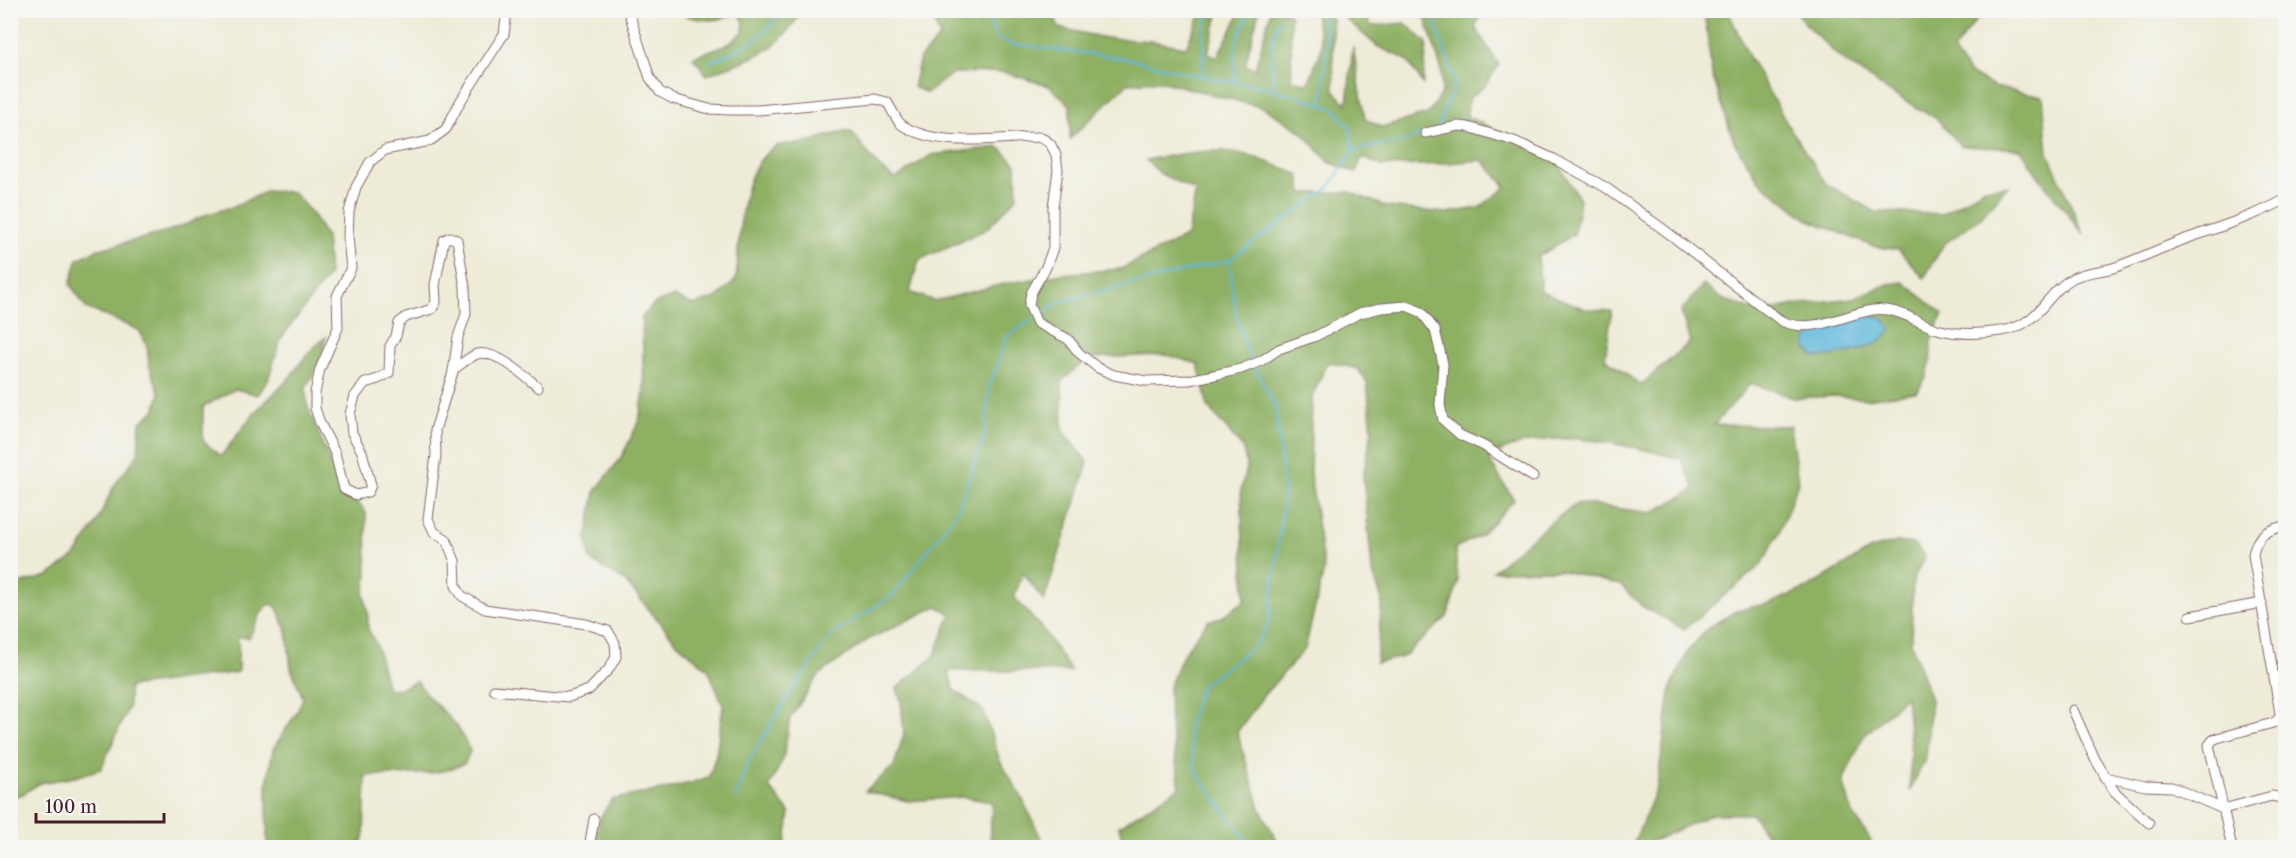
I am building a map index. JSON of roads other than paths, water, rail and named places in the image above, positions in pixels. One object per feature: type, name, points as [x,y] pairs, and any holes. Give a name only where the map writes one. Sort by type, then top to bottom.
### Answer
[{"type":"street","points":[[494,690],[569,697],[589,690],[609,669],[616,657],[615,643],[608,632],[586,624],[485,609],[462,596],[456,586],[455,561],[446,539],[434,532],[428,519],[436,455],[435,430],[453,370],[458,337],[466,314],[462,263],[457,240],[450,237],[444,240],[435,285],[436,302],[432,309],[406,317],[399,323],[396,336],[390,346],[389,372],[378,379],[364,383],[355,396],[350,424],[362,452],[371,485],[368,492],[363,495],[350,493],[344,489],[335,453],[315,408],[315,393],[320,369],[338,328],[337,296],[351,268],[348,237],[349,212],[356,187],[370,162],[385,150],[430,141],[446,129],[460,102],[504,34],[507,10]]},
{"type":"street","points":[[628,10],[650,78],[660,92],[674,99],[710,110],[758,110],[875,99],[887,102],[899,124],[933,137],[960,139],[1039,137],[1047,141],[1056,155],[1058,170],[1053,207],[1053,248],[1046,267],[1031,293],[1029,305],[1037,323],[1068,339],[1079,353],[1098,368],[1113,375],[1146,381],[1189,380],[1240,369],[1261,361],[1280,349],[1316,336],[1360,313],[1381,308],[1407,306],[1421,312],[1435,330],[1443,364],[1440,405],[1443,420],[1460,435],[1484,446],[1533,477]]},
{"type":"street","points":[[1425,133],[1458,126],[1468,127],[1514,141],[1554,159],[1605,187],[1769,312],[1784,322],[1797,325],[1819,324],[1874,310],[1890,310],[1902,312],[1938,329],[1951,332],[1980,333],[2018,327],[2030,319],[2071,279],[2119,266],[2242,220],[2286,199]]},
{"type":"street","points":[[453,370],[478,354],[487,354],[504,361],[538,387]]},
{"type":"street","points":[[2232,848],[2209,745],[2217,738],[2273,723],[2279,719],[2280,713],[2262,603],[2254,568],[2255,543],[2260,536],[2271,529],[2286,526]]},
{"type":"street","points":[[2190,616],[2262,603]]},
{"type":"street","points":[[2073,710],[2105,777],[2120,798],[2149,823]]},
{"type":"street","points":[[2105,777],[2145,786],[2172,787],[2223,808],[2272,796],[2286,800]]},
{"type":"street","points":[[589,848],[594,819]]},
{"type":"water","points":[[1869,316],[1882,317],[1891,329],[1877,343],[1858,350],[1816,358],[1806,348],[1806,340],[1818,330]]},
{"type":"waterway","points":[[709,62],[759,37],[774,21],[780,10]]},
{"type":"waterway","points":[[986,10],[989,23],[996,36],[1012,44],[1129,59],[1203,77],[1267,88],[1334,109],[1350,127],[1353,150],[1407,141],[1422,134]]},
{"type":"waterway","points":[[1203,77],[1203,30],[1211,10]]},
{"type":"waterway","points":[[1236,81],[1234,53],[1242,27],[1251,10]]},
{"type":"waterway","points":[[1353,10],[1361,18]]},
{"type":"waterway","points":[[1431,10],[1455,83],[1438,126]]},
{"type":"waterway","points":[[1321,15],[1327,41],[1322,105]]},
{"type":"waterway","points":[[1274,90],[1272,46],[1279,20]]},
{"type":"waterway","points":[[1037,317],[1059,302],[1229,260],[1329,188],[1353,150]]},
{"type":"waterway","points":[[1229,260],[1238,324],[1252,361]]},
{"type":"waterway","points":[[735,798],[748,762],[791,691],[831,635],[893,595],[957,512],[985,433],[989,389],[1006,337],[1032,320]]},
{"type":"waterway","points":[[1252,848],[1195,771],[1188,725],[1201,686],[1257,644],[1269,621],[1284,492],[1275,407],[1254,366]]}]
